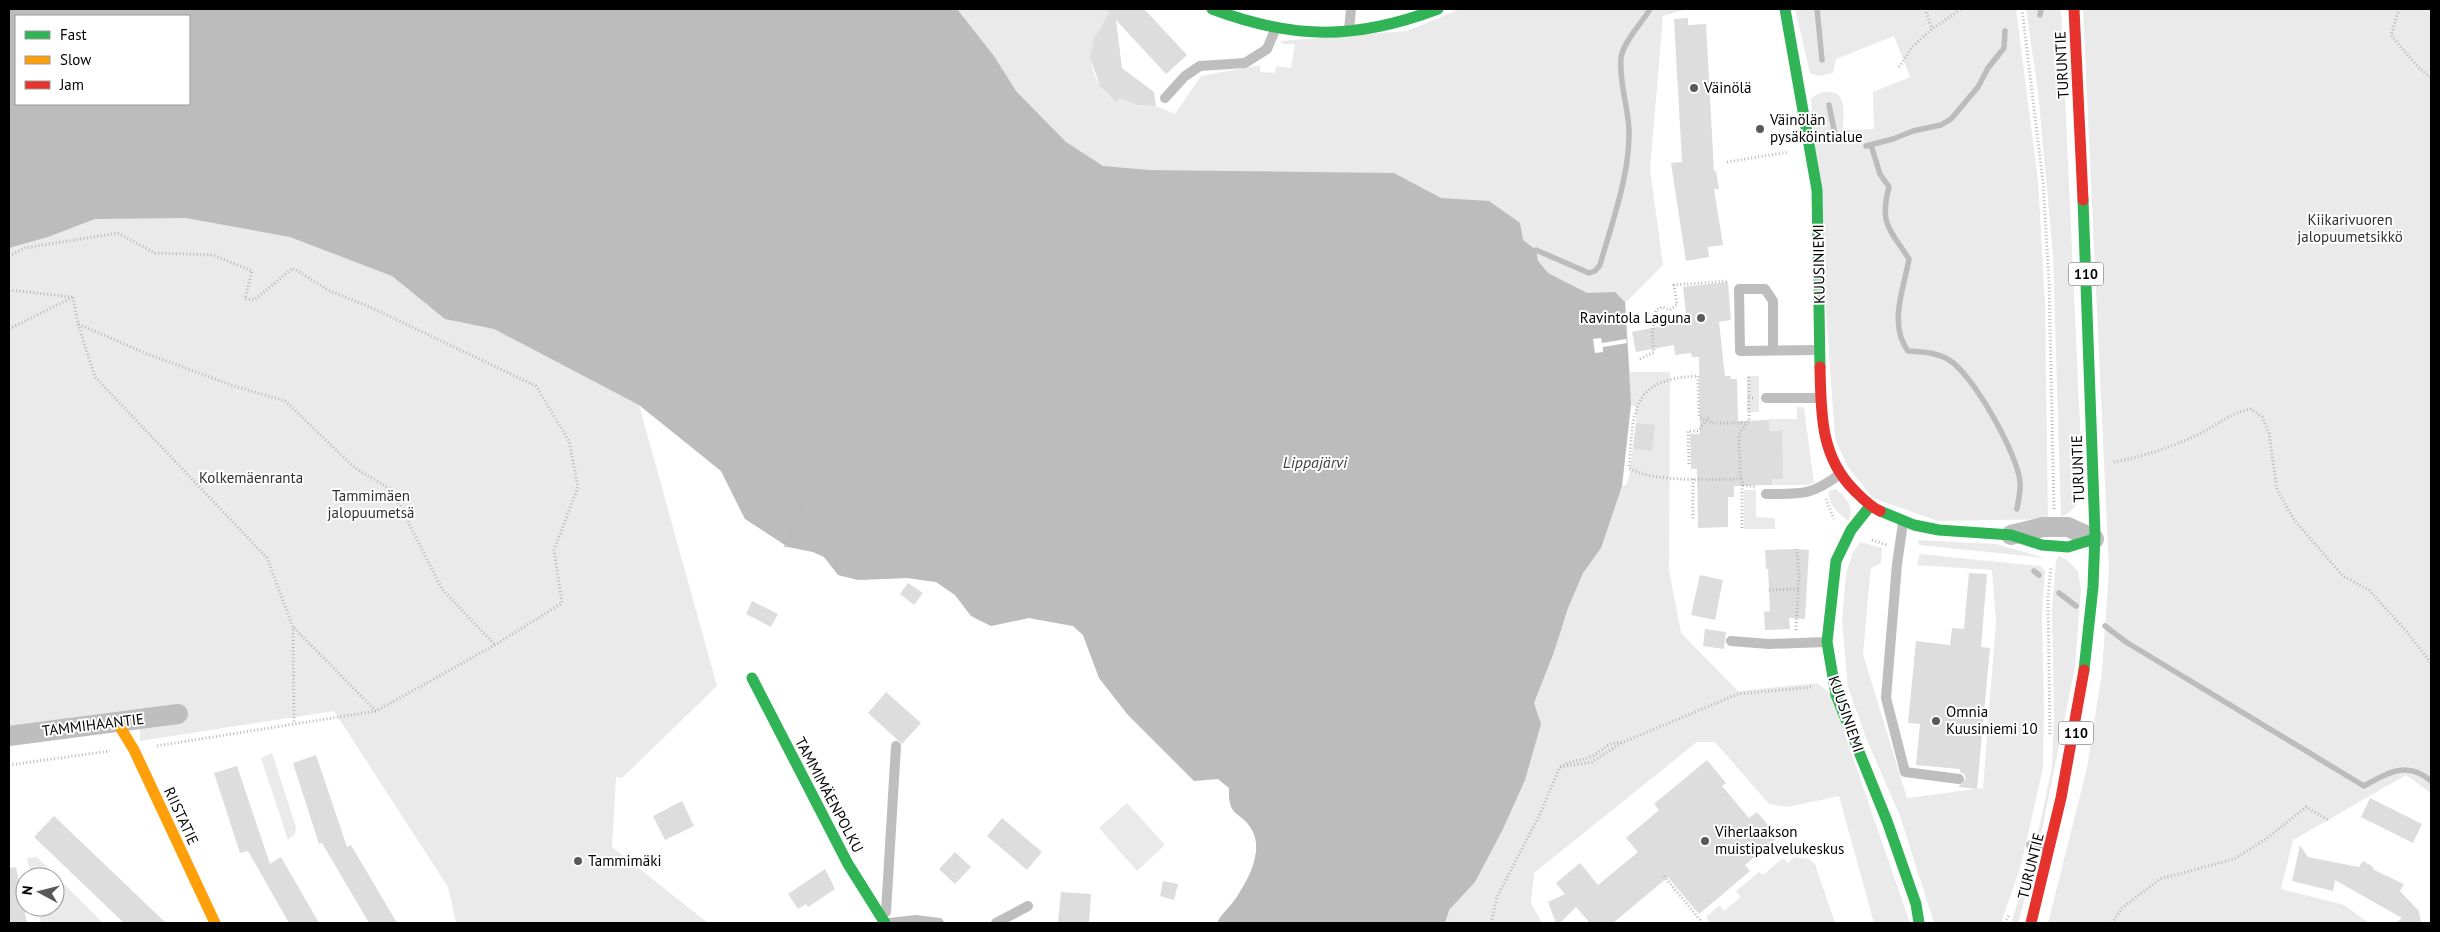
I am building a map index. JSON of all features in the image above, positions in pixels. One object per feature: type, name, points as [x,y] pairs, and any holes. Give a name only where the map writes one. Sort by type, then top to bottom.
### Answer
[{"type":"street","points":[[1212,9],[1233,13],[1275,29],[1316,32],[1349,32],[1417,18],[1438,9]]},
{"type":"street","name":"KUUSINIEMI","points":[[1785,9],[1817,190],[1821,398],[1825,442],[1841,473],[1870,506],[1904,522],[1938,530],[2010,536],[2043,527],[2054,537],[2068,527],[2094,539]]},
{"type":"street","name":"TURUNTIE","points":[[2031,923],[2051,850],[2074,746],[2093,585],[2093,465],[2074,9]]},
{"type":"street","name":"KUUSINIEMI","points":[[1870,506],[1851,530],[1834,569],[1827,642],[1836,694],[1887,821],[1916,904],[1919,923]]},
{"type":"street","name":"TAMMIMÄENPOLKU","points":[[752,678],[848,864],[887,923]]},
{"type":"street","name":"TAMMIHAANTIE","points":[[9,736],[178,714]]},
{"type":"street","name":"RIISTATIE","points":[[117,722],[134,750],[215,923]]},
{"type":"lane","points":[[1349,32],[1351,9]]},
{"type":"lane","points":[[1165,98],[1185,76],[1200,66],[1245,63],[1260,54],[1267,49],[1275,29]]},
{"type":"lane","points":[[1773,350],[1773,301],[1765,289],[1739,289],[1740,352],[1820,350]]},
{"type":"lane","points":[[1766,398],[1821,398]]},
{"type":"lane","points":[[1766,494],[1801,494],[1822,487],[1841,473]]},
{"type":"lane","points":[[1904,522],[1899,547],[1886,698],[1904,772],[1959,779]]},
{"type":"lane","points":[[1731,641],[1769,644],[1827,642]]},
{"type":"lane","points":[[896,746],[887,923],[916,920],[939,923]]},
{"type":"lane","points":[[2031,845],[2051,850]]},
{"type":"lane","points":[[996,923],[1028,906]]},
{"type":"path","points":[[1925,9],[1932,29]]},
{"type":"path","points":[[1899,67],[1913,46],[1932,29],[1961,9]]},
{"type":"path","points":[[2022,9],[2045,209],[2049,282],[2054,537],[2048,597],[2050,742]]},
{"type":"path","points":[[2399,9],[2391,36],[2418,67],[2431,78]]},
{"type":"path","points":[[1727,162],[1797,151]]},
{"type":"path","points":[[9,256],[25,248],[118,233],[155,253],[213,255],[252,271],[245,299],[254,300],[293,268],[328,290],[370,306],[536,386],[569,441],[578,487],[554,550],[562,603],[495,646],[376,711],[134,750],[9,764]]},
{"type":"path","points":[[1640,359],[1654,352],[1652,333],[1656,310],[1662,306],[1670,310],[1676,305],[1674,285],[1728,280],[1739,289]]},
{"type":"path","points":[[9,290],[73,297]]},
{"type":"path","points":[[73,297],[78,324],[94,377],[267,558],[293,627],[294,724]]},
{"type":"path","points":[[9,329],[73,297]]},
{"type":"path","points":[[78,324],[145,353],[234,386],[286,401],[355,468],[392,490],[442,590],[495,646]]},
{"type":"path","points":[[1741,479],[1693,479],[1636,472],[1629,468],[1633,422],[1642,394],[1654,385],[1680,377],[1698,376],[1699,417],[1712,423],[1748,423]]},
{"type":"path","points":[[1742,528],[1739,436],[1748,423],[1749,377]]},
{"type":"path","points":[[1749,398],[1766,398]]},
{"type":"path","points":[[2093,465],[2132,459],[2149,453],[2199,434],[2234,412],[2251,409],[2262,417],[2269,433],[2277,490],[2295,521],[2343,576],[2369,590],[2407,632],[2431,663]]},
{"type":"path","points":[[1689,464],[1688,431],[1698,431],[1710,416]]},
{"type":"path","points":[[1597,441],[1627,444]]},
{"type":"path","points":[[1693,479],[1693,520]]},
{"type":"path","points":[[1742,484],[1746,487],[1763,489],[1766,494]]},
{"type":"path","points":[[1822,487],[1832,517],[1851,530],[1875,542],[1899,547]]},
{"type":"path","points":[[785,547],[801,503]]},
{"type":"path","points":[[1796,643],[1797,549]]},
{"type":"path","points":[[1769,590],[1798,589]]},
{"type":"path","points":[[293,627],[376,711]]},
{"type":"path","points":[[1491,923],[1497,897],[1539,816],[1560,767],[1592,762],[1624,742],[1738,694],[1820,686]]},
{"type":"path","points":[[2112,923],[2122,908],[2160,879],[2234,859],[2266,839],[2306,807],[2330,820]]},
{"type":"path","points":[[1664,876],[1701,921]]},
{"type":"path","points":[[2005,923],[2011,908]]},
{"type":"green space","points":[[9,9],[1117,9],[1110,13],[1095,36],[1091,59],[1093,71],[1098,82],[1105,93],[1116,103],[1121,97],[1137,105],[1156,106],[1175,114],[1201,76],[1260,65],[1260,72],[1275,73],[1276,66],[1291,68],[1295,44],[1283,44],[1280,41],[1407,31],[1460,9],[1687,9],[1663,16],[1650,169],[1663,265],[1625,303],[1630,372],[1670,372],[1669,570],[1681,633],[1738,691],[1817,683],[1831,694],[1910,923],[1874,923],[1839,796],[1788,807],[1769,804],[1715,742],[1697,742],[1534,873],[1531,903],[1542,923],[1217,923],[1241,891],[1250,874],[1256,847],[1252,830],[1248,823],[1230,805],[1229,788],[1218,779],[1194,781],[1128,715],[1099,678],[1083,635],[1073,626],[1029,618],[991,626],[971,616],[955,595],[936,582],[907,578],[858,580],[838,575],[824,557],[813,552],[788,547],[745,519],[721,471],[639,405],[717,686],[622,778],[616,777],[612,847],[708,923],[456,923],[448,887],[334,711],[140,741],[140,729],[152,726],[9,728],[9,248],[48,237],[95,219],[190,105],[190,15],[15,15]],"holes":[[[1631,405],[1636,407],[1636,423],[1629,477],[1626,485],[1622,486]]]},
{"type":"green space","points":[[1795,9],[2016,9],[2038,181],[2045,302],[2048,519],[1938,521],[1873,498],[1847,466],[1835,438],[1811,99],[1822,92],[1836,93],[1842,101],[1844,113],[1843,130],[1874,129],[1873,92],[1910,77],[1894,36],[1836,59],[1833,73],[1818,76],[1810,73]]},
{"type":"green space","points":[[2026,9],[2061,9],[2082,468],[2080,497],[2074,508],[2061,517],[2053,255],[2038,91]]},
{"type":"green space","name":"Kiikarivuoren jalopuumetsikkö","points":[[2083,9],[2431,9],[2431,793],[2406,775],[2293,840],[2281,889],[2344,905],[2369,923],[2048,923],[2087,768],[2102,672],[2109,570]]},
{"type":"green space","points":[[1747,376],[1759,376],[1759,412],[1747,412]]},
{"type":"green space","points":[[1797,406],[1804,408],[1814,483],[1808,485],[1772,485],[1772,479],[1783,479],[1781,430],[1770,431],[1769,419],[1797,419]]},
{"type":"green space","points":[[1836,489],[1846,499],[1850,507],[1851,512],[1848,521],[1837,512],[1830,500],[1829,491]]},
{"type":"green space","points":[[1744,490],[1756,490],[1756,517],[1775,518],[1775,529],[1744,529]]},
{"type":"green space","points":[[1918,540],[1996,544],[2045,558],[1919,545]]},
{"type":"green space","points":[[1860,542],[1882,548],[1881,563],[1871,568],[1863,654],[1907,798],[1983,788],[1996,622],[1992,570],[1917,565],[1920,554],[2040,566],[2045,571],[2042,615],[2043,768],[2021,865],[2001,923],[1934,923],[1900,816],[1866,738],[1848,687],[1842,621],[1846,574],[1852,554]]},
{"type":"green space","points":[[2059,556],[2067,560],[2078,571],[2081,589],[2075,667],[2040,840],[2037,837],[2052,767],[2054,715],[2052,608],[2056,561]]},
{"type":"green space","points":[[272,753],[296,827],[295,834],[288,840],[261,758]]},
{"type":"green space","points":[[1127,803],[1165,845],[1137,871],[1099,828]]},
{"type":"green space","points":[[2034,852],[2035,863],[2018,923],[2011,923]]},
{"type":"green space","points":[[37,857],[47,867],[29,867],[27,858]]},
{"type":"green space","points":[[1794,857],[1809,859],[1815,864],[1835,923],[1707,923],[1709,921],[1706,917],[1720,905],[1724,911],[1741,897],[1736,891],[1759,872],[1763,875],[1783,858],[1788,863]]},
{"type":"green space","points":[[65,885],[103,923],[41,923],[40,917],[65,917]]},
{"type":"water","name":"Lippajärvi","points":[[9,9],[957,9],[994,56],[1016,91],[1066,142],[1103,166],[1149,170],[1394,173],[1441,198],[1489,201],[1520,223],[1523,240],[1536,250],[1538,261],[1548,273],[1587,293],[1615,292],[1625,302],[1631,404],[1622,486],[1601,548],[1583,573],[1568,608],[1554,652],[1534,703],[1541,724],[1525,780],[1502,831],[1475,882],[1449,910],[1445,923],[1217,923],[1241,891],[1250,874],[1256,847],[1252,830],[1248,823],[1230,805],[1229,788],[1218,779],[1194,781],[1128,715],[1099,678],[1083,635],[1073,626],[1029,618],[991,626],[971,616],[955,595],[936,582],[907,578],[858,580],[838,575],[824,557],[813,552],[788,547],[745,519],[721,471],[639,405],[494,329],[445,319],[392,276],[290,237],[186,218],[95,219],[48,237],[9,248]]},
{"type":"pier","points":[[1601,338],[1602,343],[1626,339],[1627,343],[1603,347],[1603,352],[1595,353],[1593,339]]},
{"type":"building","points":[[1106,9],[1144,9],[1187,55],[1166,74],[1116,20],[1122,68],[1154,92],[1156,106],[1137,105],[1120,98],[1116,103],[1100,86],[1090,57],[1094,38],[1109,13]]},
{"type":"building","name":"Väinölä","points":[[1688,18],[1688,25],[1706,24],[1714,171],[1716,171],[1719,189],[1714,189],[1723,245],[1708,247],[1709,257],[1686,261],[1671,163],[1682,162],[1674,19]]},
{"type":"building","points":[[1728,282],[1731,320],[1719,322],[1725,376],[1731,376],[1730,379],[1737,379],[1738,421],[1769,420],[1770,431],[1782,430],[1783,479],[1772,479],[1772,485],[1734,486],[1734,497],[1728,497],[1728,527],[1698,528],[1697,469],[1691,469],[1690,434],[1700,434],[1699,357],[1692,357],[1691,353],[1675,355],[1674,345],[1636,352],[1632,332],[1672,324],[1671,316],[1686,314],[1683,287]]},
{"type":"building","points":[[1636,423],[1655,425],[1652,451],[1633,449]]},
{"type":"building","points":[[1765,550],[1809,550],[1805,619],[1789,618],[1790,629],[1765,630],[1764,612],[1770,611]]},
{"type":"building","points":[[1969,573],[1987,574],[1981,647],[1990,648],[1977,789],[1958,787],[1966,779],[1964,774],[1960,772],[1960,769],[1916,765],[1920,724],[1908,723],[1916,641],[1950,645],[1952,628],[1964,629]]},
{"type":"building","points":[[1700,575],[1723,580],[1715,620],[1691,615]]},
{"type":"building","points":[[908,583],[923,593],[914,605],[900,594]]},
{"type":"building","points":[[752,601],[778,614],[771,627],[746,614]]},
{"type":"building","points":[[1705,629],[1726,632],[1724,649],[1703,646]]},
{"type":"building","points":[[886,692],[921,723],[902,744],[868,713]]},
{"type":"building","points":[[316,755],[347,847],[351,845],[397,923],[369,923],[322,843],[319,844],[293,763]]},
{"type":"building","name":"Viherlaakson muistipalvelukeskus","points":[[1707,760],[1726,783],[1722,786],[1749,818],[1757,812],[1778,837],[1745,865],[1750,871],[1699,914],[1668,877],[1613,923],[1590,923],[1576,907],[1560,923],[1556,923],[1548,902],[1565,894],[1556,883],[1580,863],[1598,885],[1638,852],[1626,838],[1659,810],[1654,804]]},
{"type":"building","points":[[237,766],[270,864],[281,857],[319,923],[289,923],[248,851],[240,853],[214,773]]},
{"type":"building","points":[[2370,798],[2422,824],[2413,843],[2361,817]]},
{"type":"building","points":[[682,801],[694,826],[665,840],[653,816]]},
{"type":"building","points":[[54,816],[166,923],[124,923],[34,837]]},
{"type":"building","points":[[1002,818],[1042,852],[1027,870],[987,836]]},
{"type":"building","points":[[2300,845],[2308,857],[2359,867],[2363,861],[2372,866],[2374,870],[2404,884],[2400,891],[2419,911],[2421,923],[2396,923],[2402,918],[2335,880],[2333,891],[2292,881]]},
{"type":"building","points":[[955,852],[971,867],[955,884],[939,869]]},
{"type":"building","points":[[15,867],[15,917],[26,917],[27,923],[9,923],[9,868]]},
{"type":"building","points":[[825,869],[835,889],[808,907],[806,904],[798,909],[788,894]]},
{"type":"building","points":[[1163,881],[1178,884],[1174,900],[1160,896]]},
{"type":"building","points":[[1061,892],[1091,894],[1089,923],[1058,923]]},
{"type":"waterway","points":[[1536,250],[1589,273],[1595,271],[1600,265],[1619,198],[1629,147],[1628,121],[1621,76],[1622,52],[1650,9]]},
{"type":"waterway","points":[[1817,9],[1822,60]]},
{"type":"waterway","points":[[2040,15],[2041,9]]},
{"type":"waterway","points":[[1866,146],[1893,139],[1913,131],[1941,125],[1951,119],[1978,87],[1988,68],[2004,48],[2005,31]]},
{"type":"waterway","points":[[1829,105],[1836,139]]},
{"type":"waterway","points":[[1871,145],[1880,174],[1889,187],[1885,210],[1888,226],[1909,259],[1899,306],[1898,318],[1902,340],[1908,351],[1934,354],[1949,360],[1970,381],[1993,416],[2017,470],[2020,482],[2017,509]]},
{"type":"waterway","points":[[2034,571],[2039,575]]},
{"type":"waterway","points":[[2059,593],[2076,606]]},
{"type":"waterway","points":[[2105,626],[2126,642],[2364,786],[2389,773],[2405,770],[2414,771],[2431,781]]},
{"type":"traffic: fast","points":[[1212,9],[1271,26],[1298,31],[1325,32],[1352,31],[1379,26],[1438,9]]},
{"type":"traffic: fast","points":[[1785,9],[1817,190],[1820,367]]},
{"type":"traffic: fast","points":[[2083,200],[2095,534],[2093,587],[2084,670]]},
{"type":"traffic: fast","points":[[1870,506],[1851,530],[1836,561],[1827,642],[1836,695],[1887,821],[1916,904],[1919,923]]},
{"type":"traffic: fast","points":[[1880,511],[1914,525],[1939,530],[2011,535],[2042,545],[2068,547],[2094,539]]},
{"type":"traffic: fast","points":[[752,678],[848,864],[885,923]]},
{"type":"traffic: slow","points":[[117,722],[134,750],[215,923]]},
{"type":"traffic: jam","points":[[2074,9],[2083,200]]},
{"type":"traffic: jam","points":[[1820,367],[1822,417],[1834,463],[1854,490],[1880,511]]},
{"type":"traffic: jam","points":[[2031,923],[2061,798],[2084,670]]},
{"type":"place","name":"Väinölä","points":[[1694,88]]},
{"type":"place","name":"Väinölän pysäköintialue","points":[[1760,129]]},
{"type":"place","name":"Ravintola Laguna","points":[[1701,318]]},
{"type":"place","name":"Omnia Kuusiniemi 10","points":[[1936,721]]},
{"type":"place","name":"Viherlaakson muistipalvelukeskus","points":[[1705,841]]},
{"type":"place","name":"Tammimäki","points":[[578,861]]},
{"type":"park label","name":"Kolkemäenranta","points":[[251,478]]},
{"type":"park label","name":"Tammimäen jalopuumetsä","points":[[371,504]]}]
